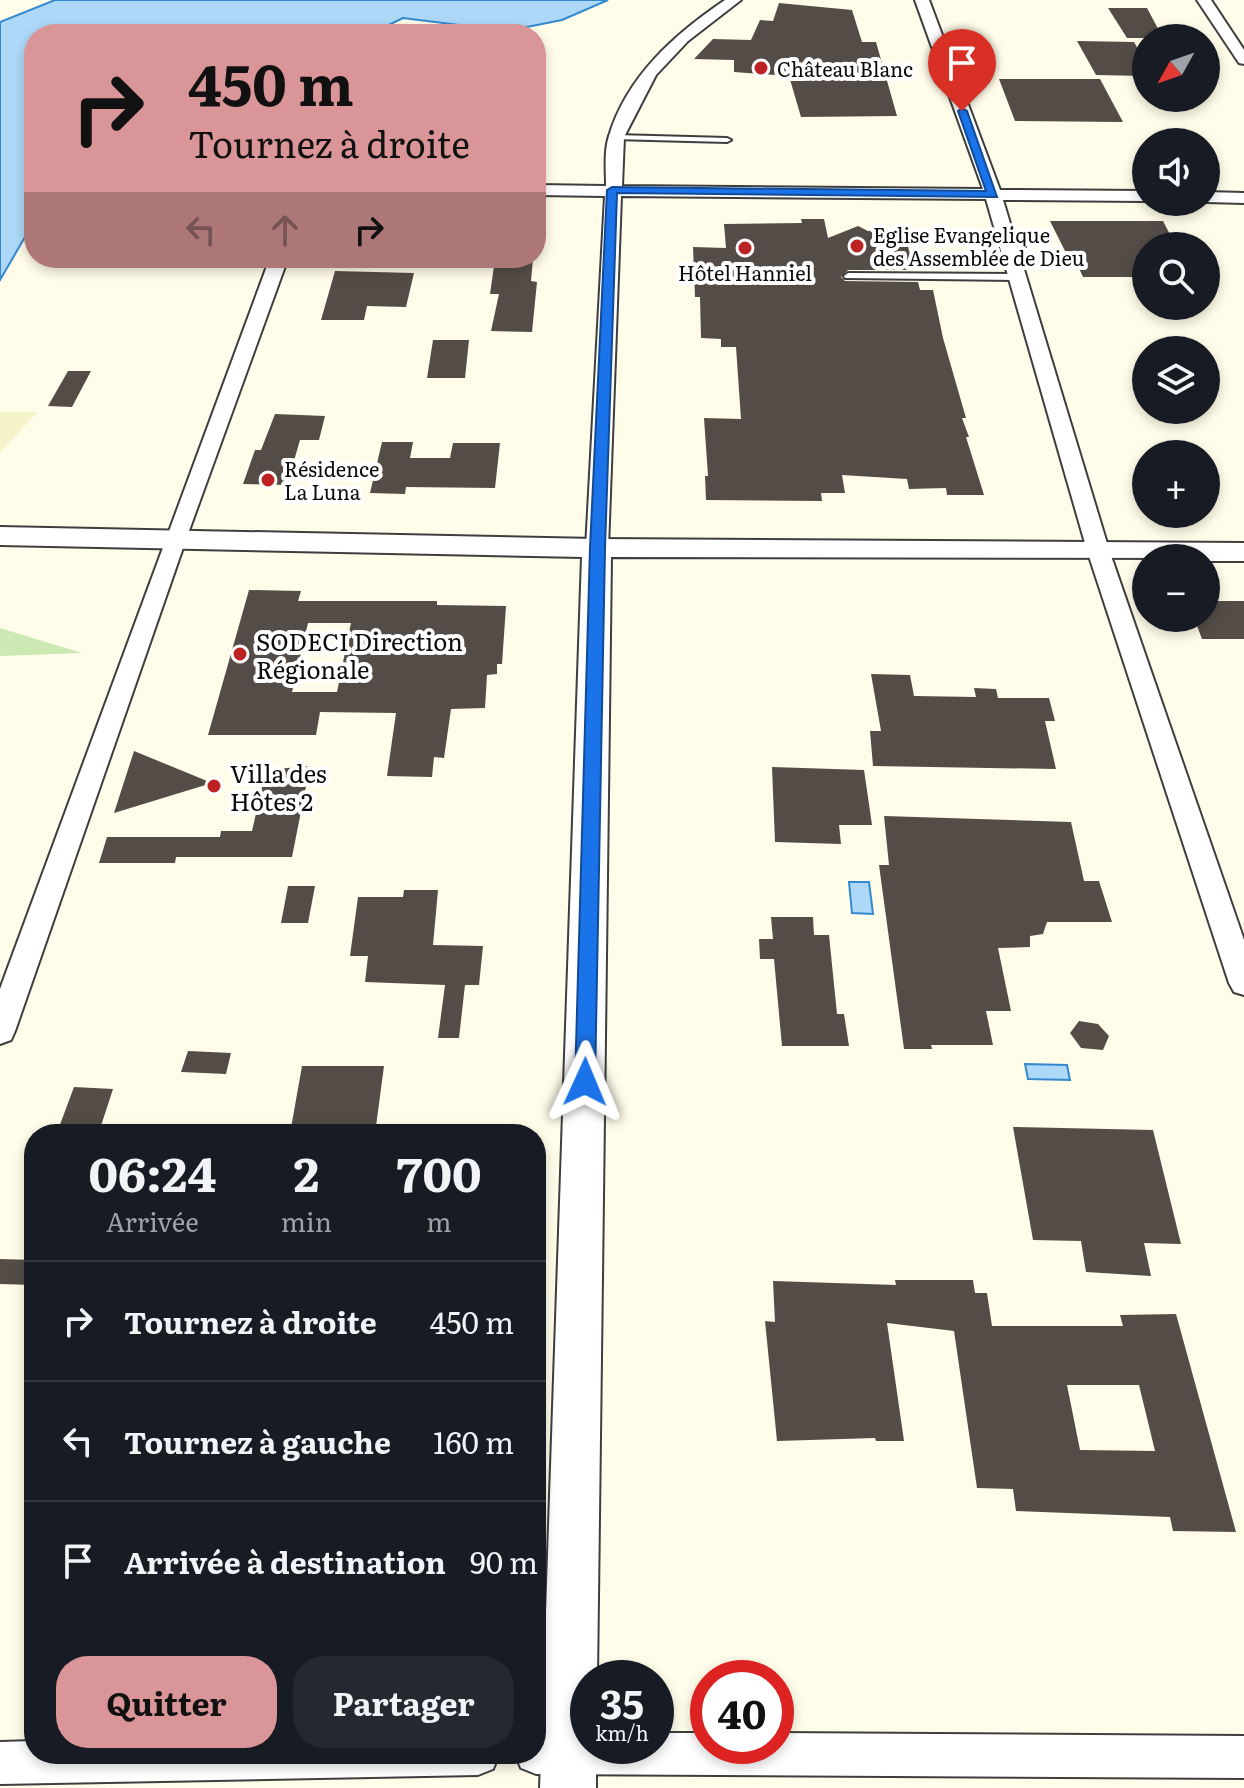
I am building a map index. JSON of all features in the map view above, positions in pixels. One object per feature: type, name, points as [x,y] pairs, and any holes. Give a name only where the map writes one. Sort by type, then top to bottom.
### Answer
[{"type":"street","points":[[734,0],[698,24],[664,55],[642,84],[616,137],[597,548],[558,1764],[1244,1757]]},
{"type":"street","points":[[922,0],[993,194],[1098,550],[1244,983]]},
{"type":"street","points":[[1204,0],[1244,60]]},
{"type":"street","points":[[546,190],[1132,196]]},
{"type":"street","points":[[1220,197],[1244,198]]},
{"type":"street","points":[[0,1031],[275,268]]},
{"type":"street","points":[[0,536],[597,548],[1244,552]]},
{"type":"street","points":[[0,1763],[24,1763]]},
{"type":"lane","points":[[616,137],[727,140]]},
{"type":"lane","points":[[848,276],[1017,277]]},
{"type":"green space","points":[[0,412],[38,412],[0,452]]},
{"type":"green space","points":[[0,628],[82,653],[0,656]]},
{"type":"water","points":[[55,0],[608,0],[562,20],[542,24],[451,24],[403,18],[391,24],[24,24],[24,239],[0,280],[0,22]]},
{"type":"water","points":[[849,882],[869,882],[873,914],[852,913]]},
{"type":"water","points":[[1025,1064],[1067,1065],[1070,1080],[1028,1079]]},
{"type":"building","points":[[779,3],[852,10],[862,42],[876,42],[897,116],[801,117],[789,76],[734,72],[734,60],[694,59],[713,39],[751,40],[760,20],[773,21]]},
{"type":"building","points":[[1108,8],[1147,8],[1156,24],[1132,24],[1132,38],[1127,38]]},
{"type":"building","points":[[1077,41],[1132,42],[1132,76],[1096,75]]},
{"type":"building","points":[[999,79],[1100,79],[1123,122],[1015,121]]},
{"type":"building","points":[[801,219],[824,219],[828,238],[858,226],[868,231],[904,231],[914,270],[848,270],[841,277],[845,281],[918,282],[920,290],[933,290],[966,418],[962,418],[969,437],[966,437],[984,495],[947,495],[946,488],[909,489],[907,479],[842,475],[845,493],[821,493],[822,501],[706,500],[705,476],[708,476],[704,418],[741,419],[736,347],[721,347],[721,339],[701,338],[700,297],[695,297],[693,247],[726,248],[724,224],[802,223]]},
{"type":"building","points":[[1050,221],[1163,221],[1169,232],[1132,232],[1132,277],[1083,277],[1076,262],[1071,263]]},
{"type":"building","points":[[494,268],[532,268],[531,281],[537,282],[532,332],[491,331],[499,294],[490,294]]},
{"type":"building","points":[[335,271],[414,273],[406,307],[367,306],[364,320],[321,320]]},
{"type":"building","points":[[433,340],[469,340],[465,378],[427,378]]},
{"type":"building","points":[[68,371],[91,371],[72,407],[48,406]]},
{"type":"building","points":[[275,414],[325,416],[319,440],[300,440],[287,485],[243,484],[255,450],[261,450]]},
{"type":"building","points":[[382,442],[413,442],[410,458],[450,458],[453,443],[500,443],[495,488],[406,487],[405,494],[370,493]]},
{"type":"building","points":[[249,590],[301,591],[298,601],[437,601],[437,605],[506,606],[502,664],[497,664],[497,674],[487,675],[485,708],[451,709],[444,758],[434,757],[432,777],[387,776],[396,713],[320,712],[316,735],[208,735]],"holes":[[[308,623],[351,623],[337,692],[292,692]]]},
{"type":"building","points":[[1220,601],[1244,601],[1244,639],[1202,639],[1199,632],[1220,632]]},
{"type":"building","points":[[871,674],[910,675],[914,696],[976,697],[974,688],[996,689],[998,698],[1049,698],[1055,721],[1045,721],[1056,769],[873,766],[870,731],[881,731]]},
{"type":"building","points":[[134,751],[212,783],[114,813]]},
{"type":"building","points":[[310,766],[292,857],[176,857],[175,863],[99,863],[107,837],[220,837],[221,831],[252,831],[266,770]]},
{"type":"building","points":[[772,767],[864,770],[872,825],[839,825],[841,844],[775,842]]},
{"type":"building","points":[[884,816],[1071,822],[1084,881],[1099,881],[1112,922],[1047,922],[1043,934],[1030,936],[1030,947],[998,948],[1011,1011],[986,1011],[993,1045],[931,1045],[932,1049],[904,1049],[879,865],[889,865]]},
{"type":"building","points":[[288,886],[315,886],[308,923],[281,923]]},
{"type":"building","points":[[404,890],[438,890],[433,945],[483,946],[479,985],[465,985],[459,1038],[438,1038],[445,985],[365,982],[368,956],[350,956],[358,897],[403,897]]},
{"type":"building","points":[[771,917],[813,917],[814,935],[829,935],[837,1014],[844,1014],[849,1046],[782,1046],[774,959],[760,959],[759,939],[773,939]]},
{"type":"building","points":[[1079,1021],[1098,1024],[1109,1036],[1103,1050],[1081,1048],[1070,1033]]},
{"type":"building","points":[[188,1051],[231,1053],[226,1074],[181,1072]]},
{"type":"building","points":[[302,1066],[384,1066],[376,1124],[292,1124]]},
{"type":"building","points":[[74,1087],[113,1089],[102,1124],[60,1124]]},
{"type":"building","points":[[1013,1127],[1153,1130],[1181,1244],[1144,1243],[1151,1276],[1086,1272],[1081,1241],[1033,1240]]},
{"type":"building","points":[[0,1259],[24,1260],[24,1285],[0,1284]]},
{"type":"building","points":[[895,1280],[973,1280],[975,1293],[987,1293],[992,1326],[1123,1326],[1120,1315],[1176,1314],[1236,1532],[1173,1531],[1170,1517],[1016,1511],[1013,1489],[977,1488],[954,1331],[887,1323],[904,1441],[876,1441],[875,1438],[777,1441],[765,1321],[775,1322],[773,1281],[896,1285]],"holes":[[[1067,1385],[1139,1385],[1155,1451],[1080,1450]]]},
{"type":"place","name":"Château Blanc","points":[[761,68]]},
{"type":"place","name":"Eglise Evangelique des Assemblée de Dieu","points":[[857,246]]},
{"type":"place","name":"Hôtel Hanniel","points":[[745,248]]},
{"type":"place","name":"Résidence La Luna","points":[[268,480]]},
{"type":"place","name":"SODECI Direction Régionale","points":[[240,654]]},
{"type":"place","name":"Villa des Hôtes 2","points":[[214,786]]},
{"type":"route","points":[[585,1082],[597,548],[612,190],[993,194],[962,111]]}]
